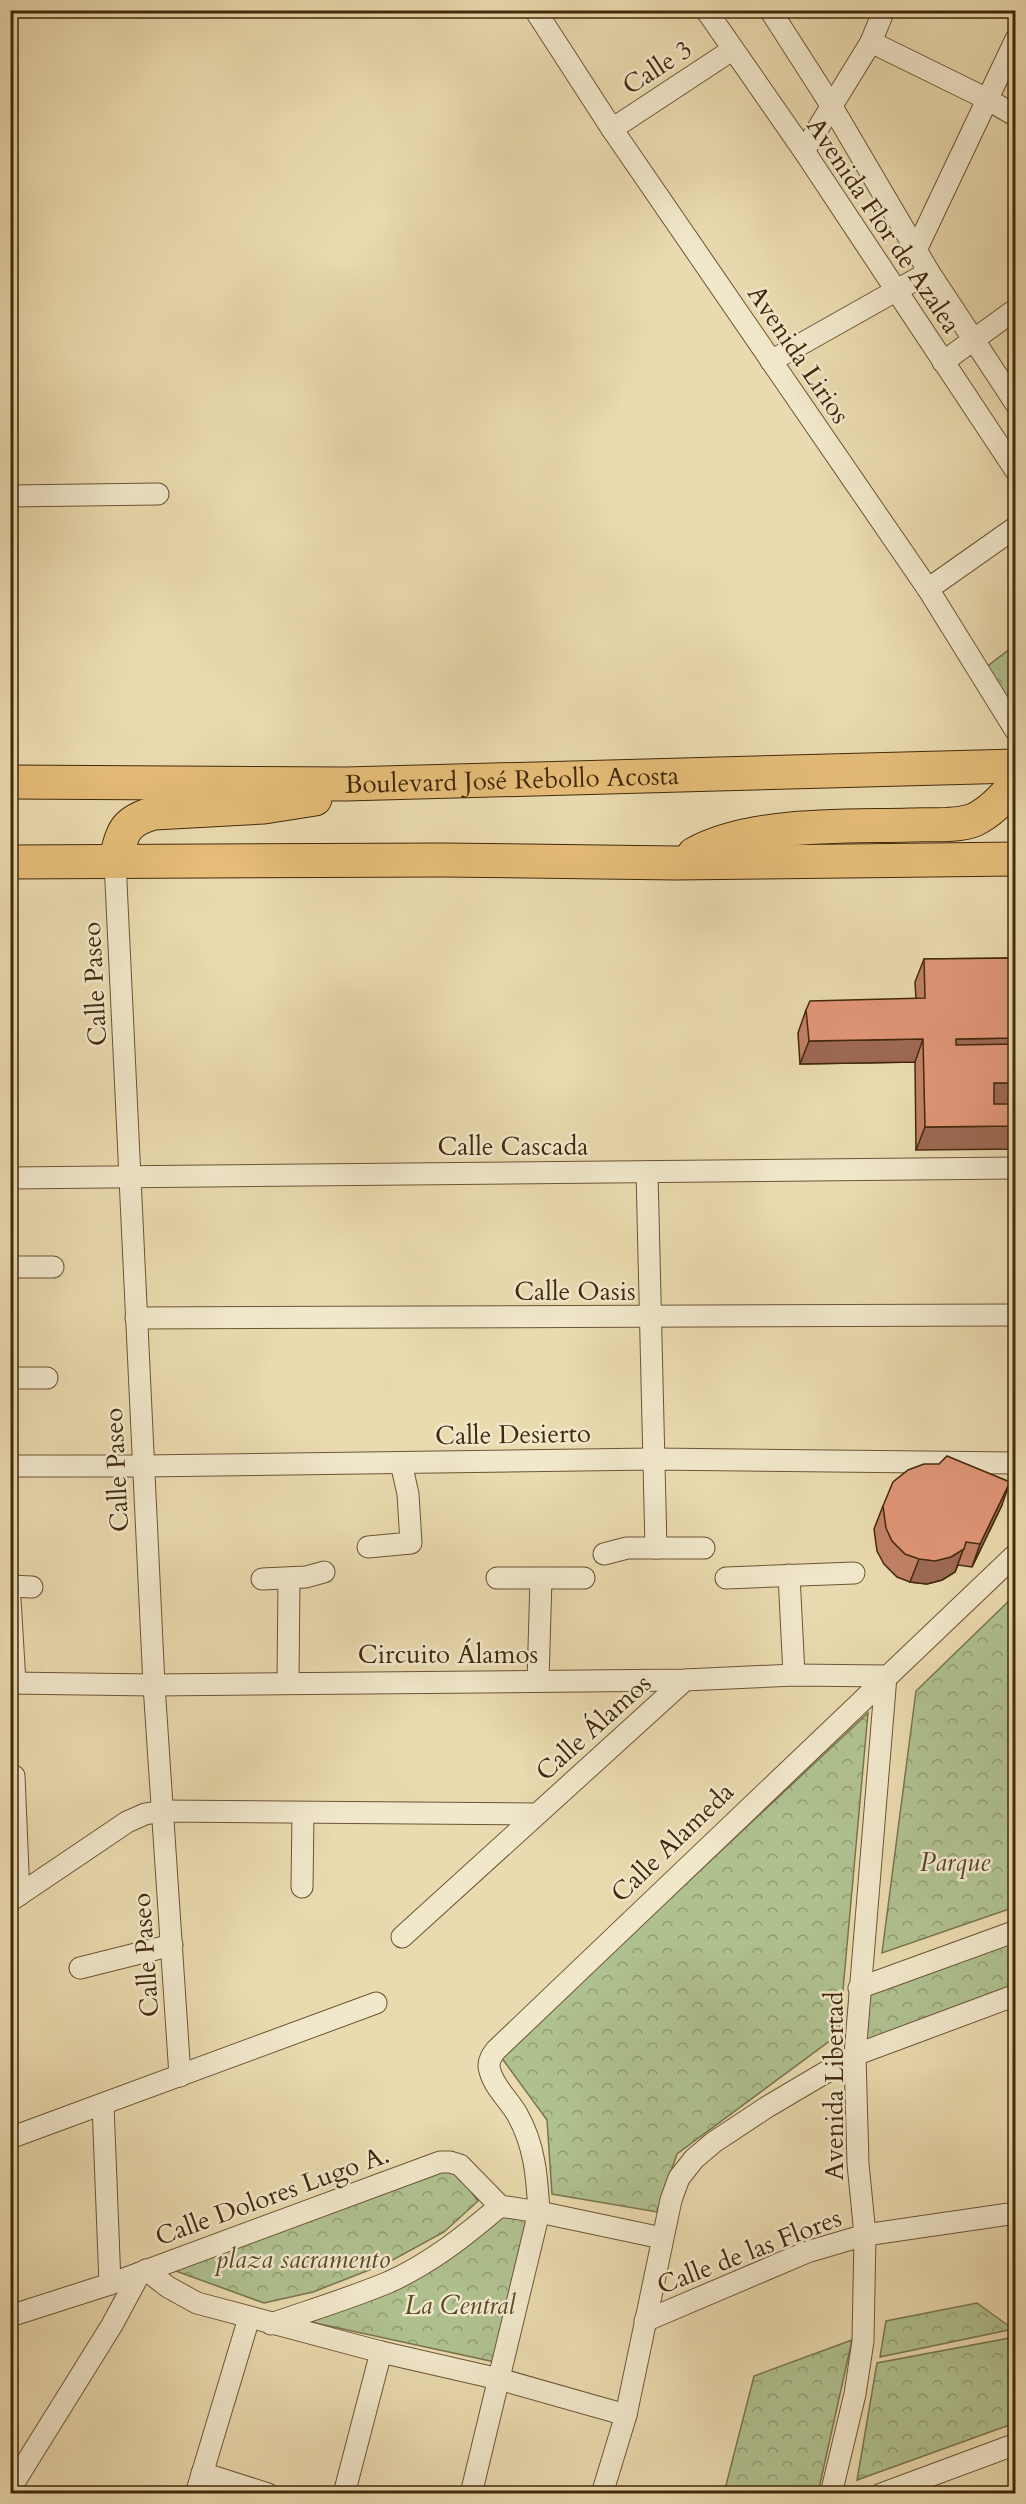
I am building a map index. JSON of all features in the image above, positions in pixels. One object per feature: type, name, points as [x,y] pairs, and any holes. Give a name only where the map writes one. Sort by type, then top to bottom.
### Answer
[{"type":"main road","name":"Boulevard José Rebollo Acosta","points":[[10,782],[346,784],[1016,766]]},
{"type":"main road","points":[[115,861],[127,825],[137,818],[153,813],[296,803],[319,799],[346,784]]},
{"type":"main road","points":[[676,863],[707,846],[774,832],[812,828],[970,821],[998,803],[1016,784]]},
{"type":"main road","points":[[10,862],[443,860],[676,863],[1016,859]]},
{"type":"street","name":"Avenida Lirios","points":[[535,10],[612,129],[928,589],[1016,731]]},
{"type":"street","name":"Avenida Flor de Azalea","points":[[706,10],[804,151],[1016,471]]},
{"type":"street","name":"Avenida Flor de Azalea","points":[[770,10],[831,105],[929,272],[1016,405]]},
{"type":"street","points":[[804,151],[871,42],[884,10]]},
{"type":"street","points":[[916,250],[1016,39]]},
{"type":"street","points":[[871,42],[987,99],[1016,116]]},
{"type":"street","name":"Calle 3","points":[[612,129],[732,50]]},
{"type":"street","points":[[771,361],[929,272]]},
{"type":"street","points":[[943,362],[1016,309]]},
{"type":"street","points":[[10,496],[158,494]]},
{"type":"street","points":[[928,589],[1016,527]]},
{"type":"street","name":"Calle Paseo","points":[[115,861],[154,1685],[180,2076]]},
{"type":"street","name":"Calle Cascada","points":[[10,1178],[1016,1168]]},
{"type":"street","points":[[647,1172],[656,1548]]},
{"type":"street","points":[[10,1267],[54,1267]]},
{"type":"street","name":"Calle Oasis","points":[[136,1318],[1016,1315]]},
{"type":"street","points":[[10,1378],[47,1378]]},
{"type":"street","name":"Calle Desierto","points":[[10,1466],[653,1459],[1016,1463]]},
{"type":"street","points":[[368,1547],[411,1543],[408,1494],[401,1463]]},
{"type":"street","points":[[604,1554],[627,1548],[704,1548]]},
{"type":"street","name":"Calle Alameda","points":[[471,2493],[539,2212],[536,2168],[529,2137],[517,2113],[489,2069],[490,2059],[496,2050],[1016,1554]]},
{"type":"street","points":[[262,1579],[289,1578],[324,1572]]},
{"type":"street","points":[[726,1578],[854,1573]]},
{"type":"street","points":[[789,1575],[794,1675]]},
{"type":"street","points":[[288,1683],[289,1578]]},
{"type":"street","points":[[497,1578],[584,1578]]},
{"type":"street","points":[[538,1681],[541,1579]]},
{"type":"street","points":[[10,1586],[32,1587]]},
{"type":"street","points":[[10,1599],[13,1683]]},
{"type":"street","name":"Circuito Álamos","points":[[13,1683],[154,1685],[685,1680],[794,1675],[886,1676]]},
{"type":"street","name":"Avenida Libertad","points":[[831,2493],[855,2394],[863,2341],[865,2235],[858,2164],[855,2055],[886,1676]]},
{"type":"street","name":"Calle Álamos","points":[[402,1937],[685,1680]]},
{"type":"street","points":[[14,1776],[15,1898]]},
{"type":"street","points":[[15,1898],[127,1822],[145,1814],[163,1811],[537,1814]]},
{"type":"street","points":[[302,1887],[303,1813]]},
{"type":"street","points":[[859,1988],[1016,1931]]},
{"type":"street","points":[[80,1968],[172,1945]]},
{"type":"street","points":[[602,2493],[626,2415],[671,2200],[679,2178],[694,2159],[714,2142],[767,2107],[855,2055],[1016,1995]]},
{"type":"street","points":[[10,2138],[376,2004]]},
{"type":"street","points":[[103,2105],[110,2284]]},
{"type":"street","name":"Calle Dolores Lugo A.","points":[[10,2316],[110,2284],[440,2162],[460,2165],[500,2206]]},
{"type":"street","points":[[271,2324],[347,2299],[391,2281],[457,2242],[500,2206],[662,2238]]},
{"type":"street","name":"Calle de las Flores","points":[[645,2321],[807,2252],[865,2235],[1016,2213]]},
{"type":"street","points":[[10,2488],[143,2271],[197,2303],[381,2352],[499,2379],[626,2415]]},
{"type":"street","points":[[249,2318],[199,2483],[268,2493]]},
{"type":"street","points":[[344,2493],[381,2352]]},
{"type":"street","points":[[881,2493],[1016,2444]]},
{"type":"green space","points":[[1015,645],[1015,713],[985,668]]},
{"type":"green space","name":"Parque","points":[[1015,1595],[1015,1907],[882,1953],[916,1691]]},
{"type":"green space","points":[[868,1713],[839,2034],[677,2154],[657,2212],[552,2194],[547,2120],[501,2057]]},
{"type":"green space","points":[[1015,1934],[1015,1990],[864,2046],[864,1989]]},
{"type":"green space","name":"plaza sacramento","points":[[446,2169],[461,2178],[478,2201],[444,2232],[387,2263],[313,2292],[264,2303],[173,2270]]},
{"type":"green space","name":"La Central","points":[[501,2211],[531,2218],[495,2362],[306,2321]]},
{"type":"green space","points":[[977,2303],[1013,2329],[880,2357],[886,2321]]},
{"type":"green space","points":[[1015,2337],[1015,2423],[857,2480],[877,2363]]},
{"type":"green space","points":[[852,2340],[818,2493],[724,2493],[754,2376]]},
{"type":"building","points":[[1016,958],[1016,1038],[956,1039],[956,1045],[1016,1044],[1016,1083],[994,1083],[994,1104],[1016,1104],[1016,1126],[925,1127],[923,1039],[809,1041],[806,1010],[810,1001],[925,998],[924,959]]},
{"type":"building","points":[[947,1456],[1010,1482],[980,1544],[966,1542],[964,1549],[951,1557],[935,1561],[919,1559],[905,1554],[892,1541],[886,1528],[883,1506],[893,1482],[908,1470],[924,1464],[939,1464]]}]
